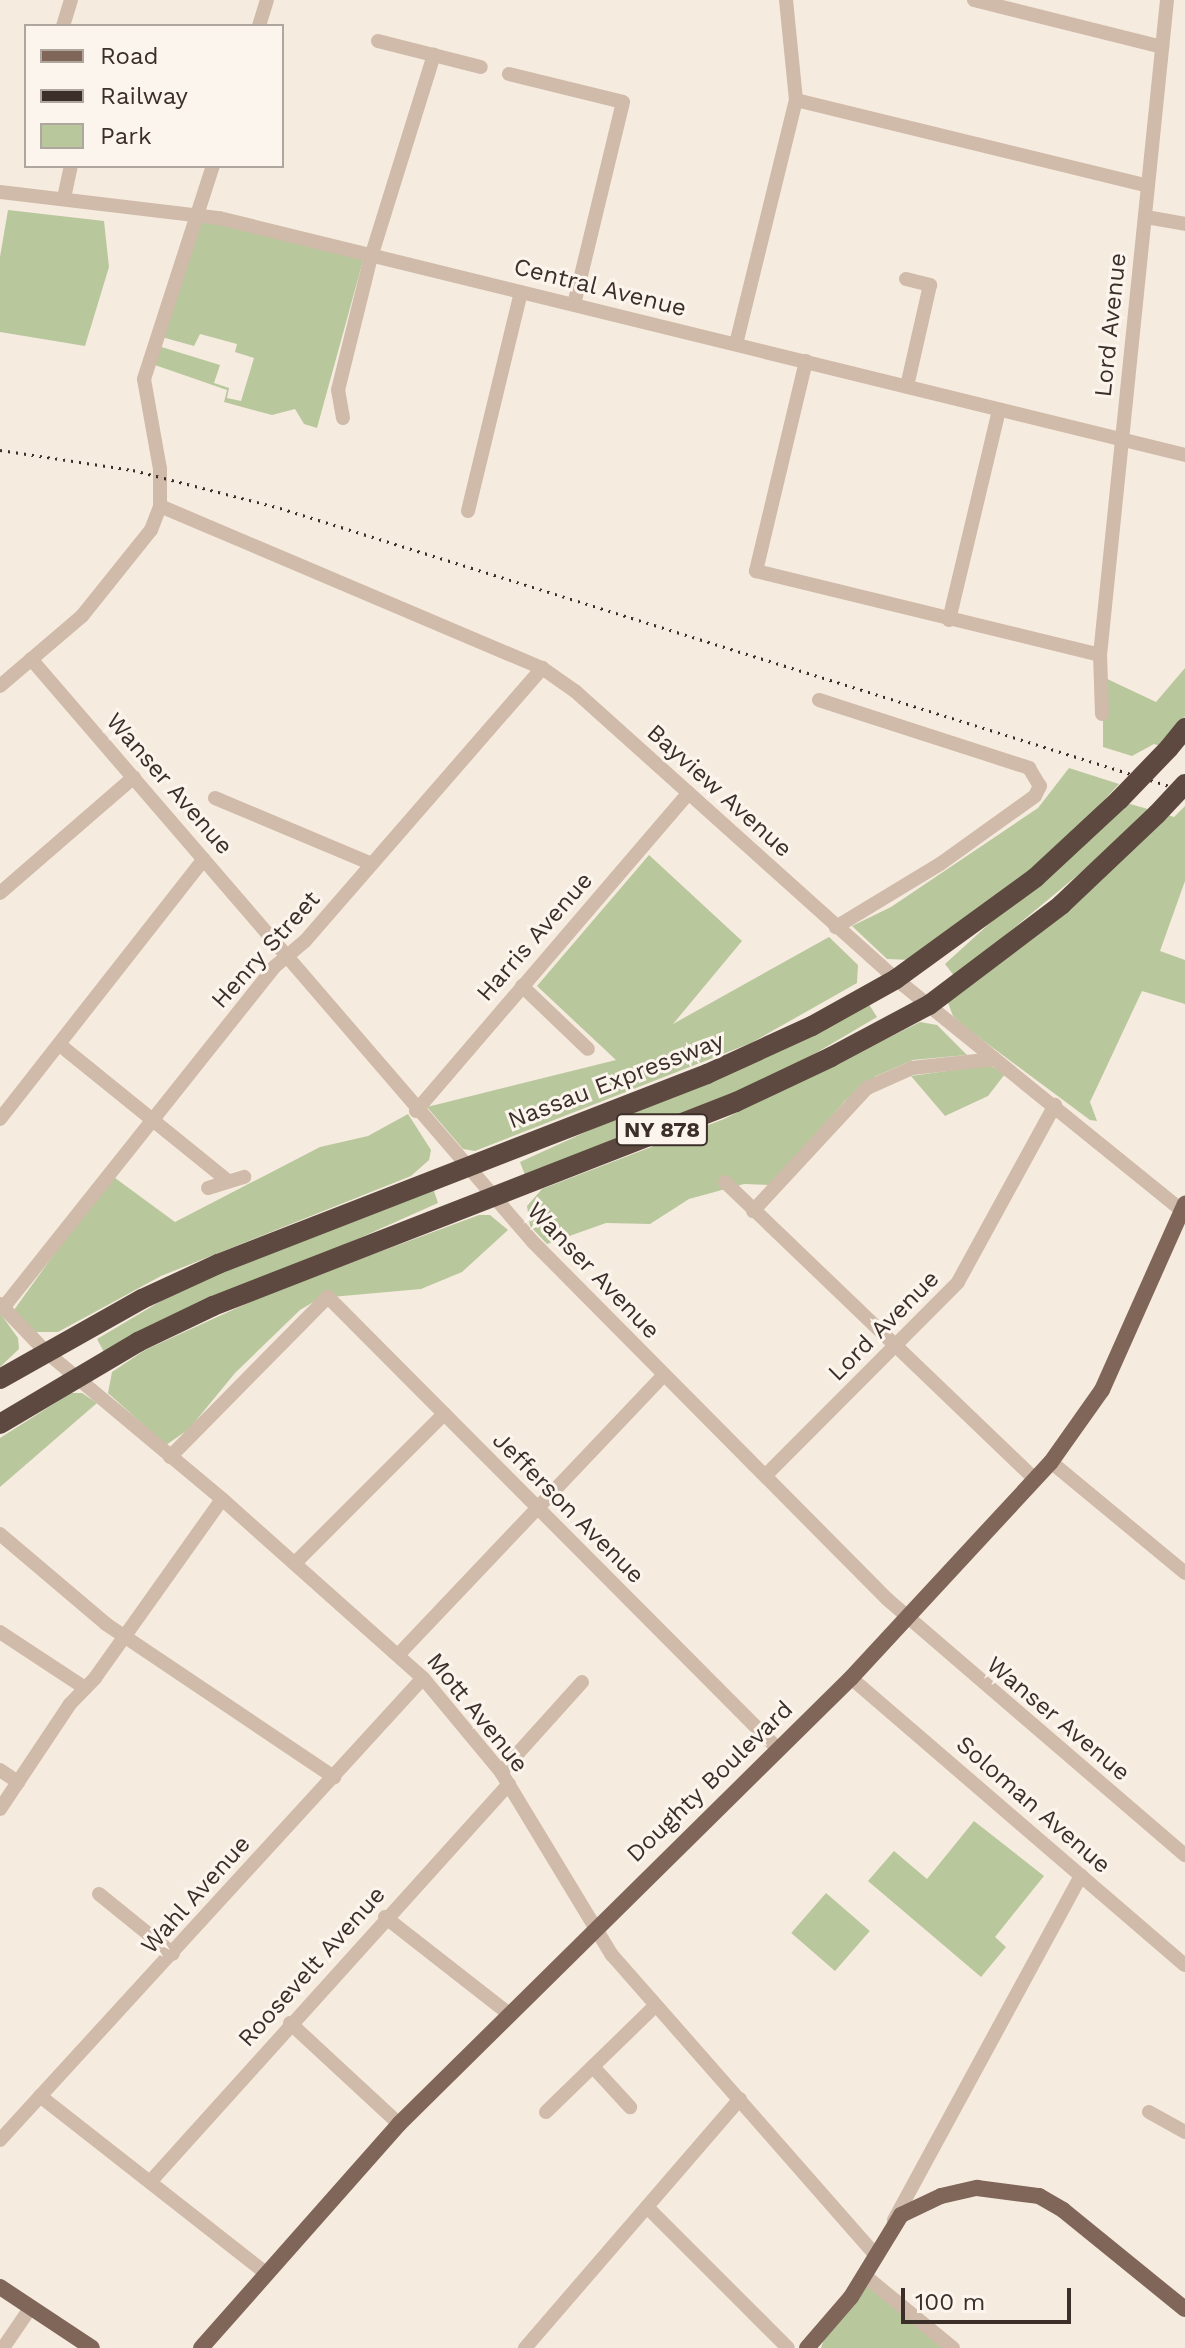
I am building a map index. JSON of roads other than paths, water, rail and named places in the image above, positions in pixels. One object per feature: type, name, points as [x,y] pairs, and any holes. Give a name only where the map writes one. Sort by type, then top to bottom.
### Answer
[{"type":"highway","name":"Nassau Expressway","points":[[0,1379],[45,1351],[204,1270],[728,1066],[896,979],[1035,878],[1119,800],[1185,728]]},
{"type":"highway","name":"NY 878","points":[[0,1424],[75,1377],[213,1306],[766,1089],[929,1005],[1061,905],[1185,784]]},
{"type":"main road","name":"Doughty Boulevard","points":[[201,2348],[399,2124],[851,1678],[1051,1462],[1102,1390],[1184,1209]]},
{"type":"main road","points":[[807,2348],[829,2325],[864,2275],[889,2229],[917,2205],[965,2190],[1011,2189],[1039,2196],[1185,2309]]},
{"type":"main road","points":[[0,2287],[92,2348]]},
{"type":"street","points":[[64,24],[71,0]]},
{"type":"street","points":[[260,24],[267,0]]},
{"type":"street","points":[[736,344],[796,100],[786,0]]},
{"type":"street","points":[[974,0],[1162,47]]},
{"type":"street","name":"Lord Avenue","points":[[1102,714],[1100,655],[1167,0]]},
{"type":"street","points":[[378,41],[481,67]]},
{"type":"street","points":[[343,418],[338,390],[371,257],[434,55]]},
{"type":"street","points":[[509,74],[623,102],[574,304]]},
{"type":"street","points":[[796,100],[1148,186]]},
{"type":"street","points":[[64,198],[71,168]]},
{"type":"street","points":[[0,686],[102,592],[151,530],[160,506],[157,445],[144,379],[212,168]]},
{"type":"street","name":"Central Avenue","points":[[0,192],[197,214],[1185,455]]},
{"type":"street","points":[[1146,217],[1185,224]]},
{"type":"street","points":[[906,279],[930,285],[907,386]]},
{"type":"street","points":[[468,511],[521,292]]},
{"type":"street","points":[[806,361],[756,571],[1100,655]]},
{"type":"street","points":[[949,620],[999,410]]},
{"type":"street","name":"Bayview Avenue","points":[[160,506],[542,668],[689,793],[896,979],[1184,1209]]},
{"type":"street","name":"Wanser Avenue","points":[[31,659],[491,1196],[664,1375],[908,1617],[1185,1855]]},
{"type":"street","name":"Henry Street","points":[[2,1306],[266,975],[288,957],[372,864],[542,668]]},
{"type":"street","points":[[819,700],[1029,768],[1039,779],[1035,796],[934,868],[836,927]]},
{"type":"street","points":[[0,893],[134,777]]},
{"type":"street","name":"Harris Avenue","points":[[416,1111],[689,793]]},
{"type":"street","points":[[215,798],[372,864]]},
{"type":"street","points":[[0,1119],[204,859]]},
{"type":"street","points":[[522,986],[588,1049]]},
{"type":"street","points":[[60,1045],[228,1181]]},
{"type":"street","points":[[753,1211],[867,1088],[912,1068],[995,1059]]},
{"type":"street","name":"Lord Avenue","points":[[766,1475],[958,1282],[1055,1105]]},
{"type":"street","points":[[208,1188],[244,1177]]},
{"type":"street","points":[[725,1182],[894,1348],[1034,1478]]},
{"type":"street","name":"Jefferson Avenue","points":[[170,1457],[328,1297],[778,1749]]},
{"type":"street","name":"Mott Avenue","points":[[2,1306],[45,1351],[222,1499],[423,1678],[505,1778],[594,1930],[876,2255]]},
{"type":"street","points":[[399,1654],[535,1506],[664,1375]]},
{"type":"street","points":[[295,1563],[444,1414]]},
{"type":"street","points":[[1051,1462],[1185,1573]]},
{"type":"street","points":[[0,1809],[222,1499]]},
{"type":"street","points":[[0,1534],[126,1636],[334,1777]]},
{"type":"street","points":[[0,1632],[85,1688]]},
{"type":"street","name":"Wahl Avenue","points":[[1,2138],[423,1678]]},
{"type":"street","name":"Soloman Avenue","points":[[851,1678],[1185,1965]]},
{"type":"street","name":"Roosevelt Avenue","points":[[150,2182],[385,1917],[505,1778],[582,1682]]},
{"type":"street","points":[[0,1770],[18,1782]]},
{"type":"street","points":[[889,2229],[1081,1876]]},
{"type":"street","points":[[99,1894],[173,1954]]},
{"type":"street","points":[[385,1917],[509,2014]]},
{"type":"street","points":[[546,2112],[595,2069],[656,2005]]},
{"type":"street","points":[[290,2023],[399,2124]]},
{"type":"street","points":[[595,2069],[630,2107]]},
{"type":"street","points":[[40,2096],[267,2274]]},
{"type":"street","points":[[525,2348],[740,2099]]},
{"type":"street","points":[[1149,2112],[1185,2132]]},
{"type":"street","points":[[647,2207],[788,2348]]},
{"type":"street","points":[[864,2275],[953,2348]]},
{"type":"street","points":[[3,2348],[31,2307]]},
{"type":"street","points":[[821,2348],[829,2325]]},
{"type":"railway","points":[[0,450],[133,470],[280,508],[1185,791]]}]
